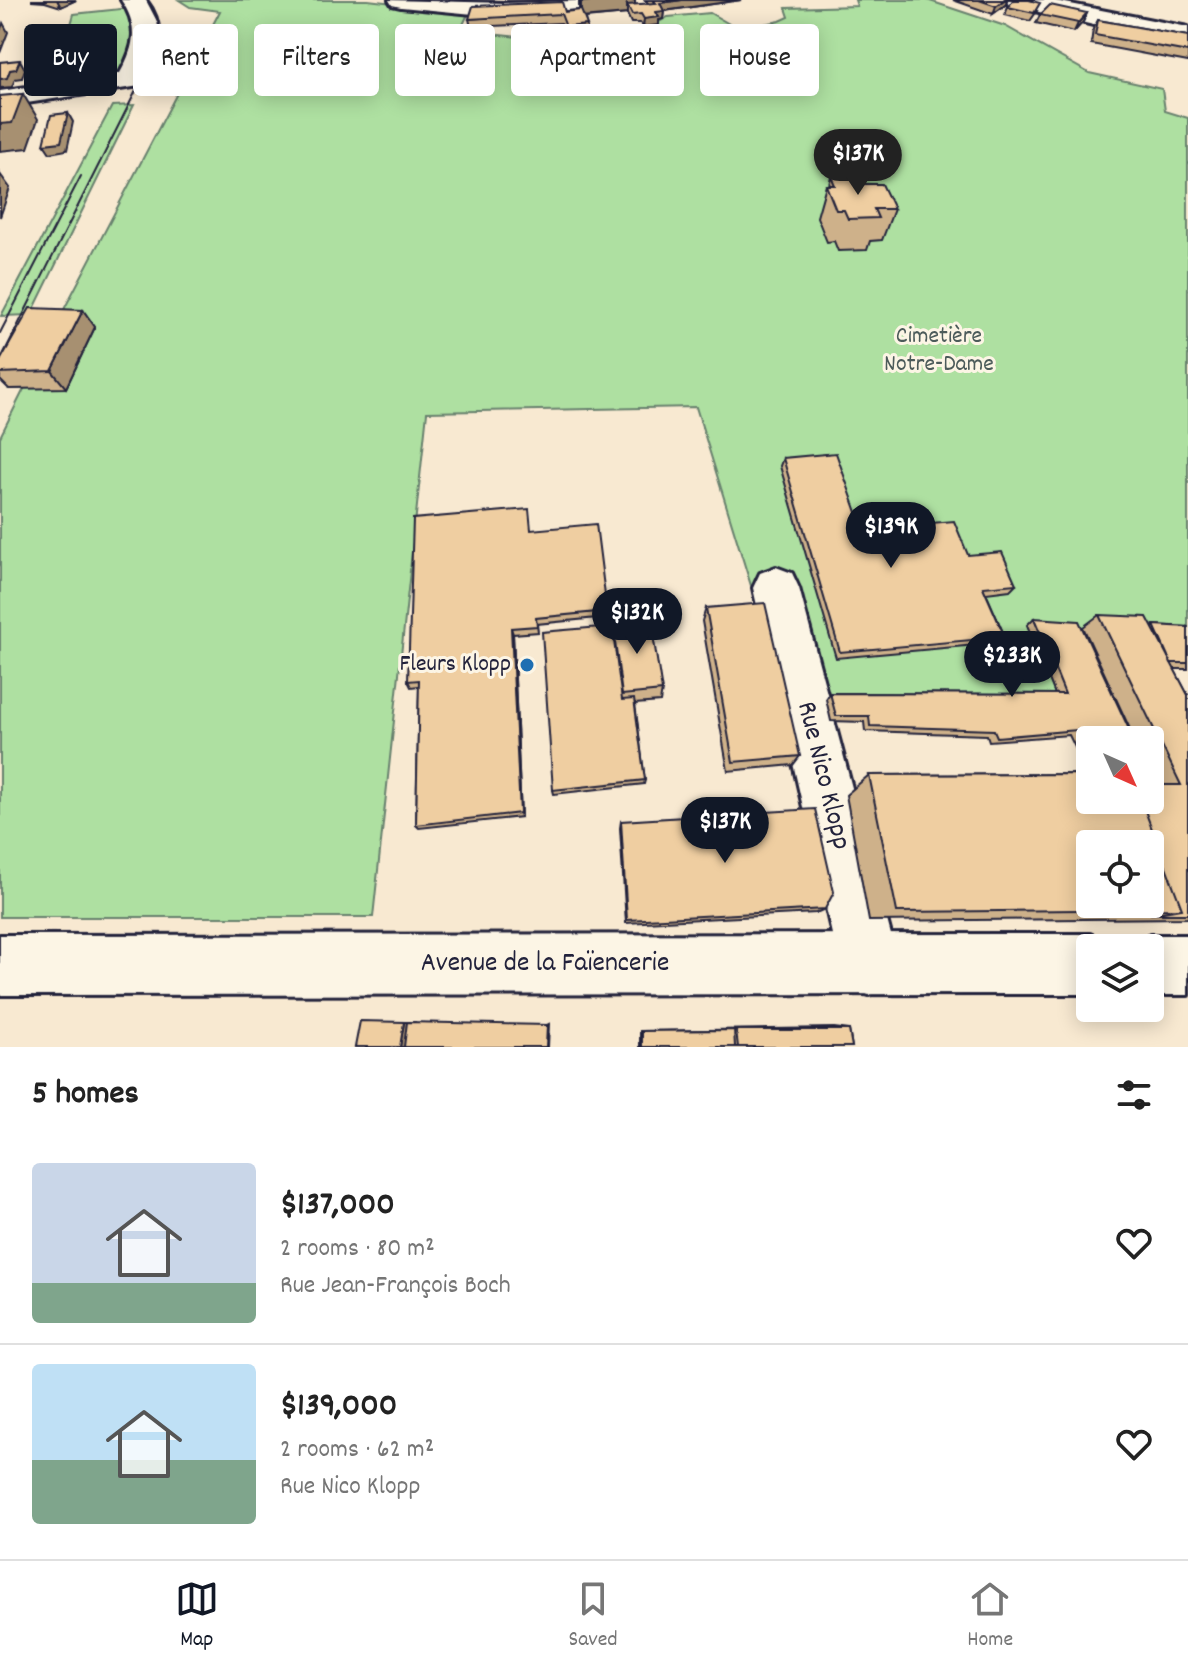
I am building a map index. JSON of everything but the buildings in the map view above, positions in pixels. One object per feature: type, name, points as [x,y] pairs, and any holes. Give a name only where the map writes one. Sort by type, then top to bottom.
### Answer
[{"type":"street","points":[[0,99],[130,80],[142,58],[149,33],[144,13],[133,0]]},
{"type":"street","points":[[401,0],[504,10],[599,0]]},
{"type":"street","points":[[1018,0],[1127,25],[1188,35]]},
{"type":"street","name":"Rue Nico Klopp","points":[[776,588],[869,965]]},
{"type":"street","name":"Avenue de la Faïencerie","points":[[0,965],[1076,964]]},
{"type":"street","points":[[1164,965],[1188,965]]},
{"type":"green space","name":"Cimetière Notre-Dame","points":[[179,0],[368,0],[469,12],[463,24],[395,24],[395,96],[495,96],[495,35],[511,36],[511,96],[684,96],[684,24],[655,24],[668,17],[710,13],[729,24],[700,24],[700,96],[819,96],[819,24],[764,24],[789,17],[786,8],[857,6],[855,0],[927,0],[1005,26],[1089,73],[1162,89],[1165,111],[1188,118],[1188,632],[1028,625],[1057,699],[826,699],[795,587],[752,589],[696,407],[427,412],[373,917],[0,917],[0,437],[24,389],[9,389],[59,319],[176,96],[238,96],[238,24],[213,24],[220,11],[190,7]]},
{"type":"green space","points":[[130,8],[139,22],[133,24],[133,43],[124,75],[117,76],[117,24],[71,24],[74,14]]},
{"type":"green space","points":[[134,105],[31,315],[1,316],[112,106]]},
{"type":"tram line","points":[[0,361],[157,49],[159,23],[147,0]]},
{"type":"tram line","points":[[0,333],[81,176]]},
{"type":"place","name":"Fleurs Klopp","points":[[527,665]]}]
